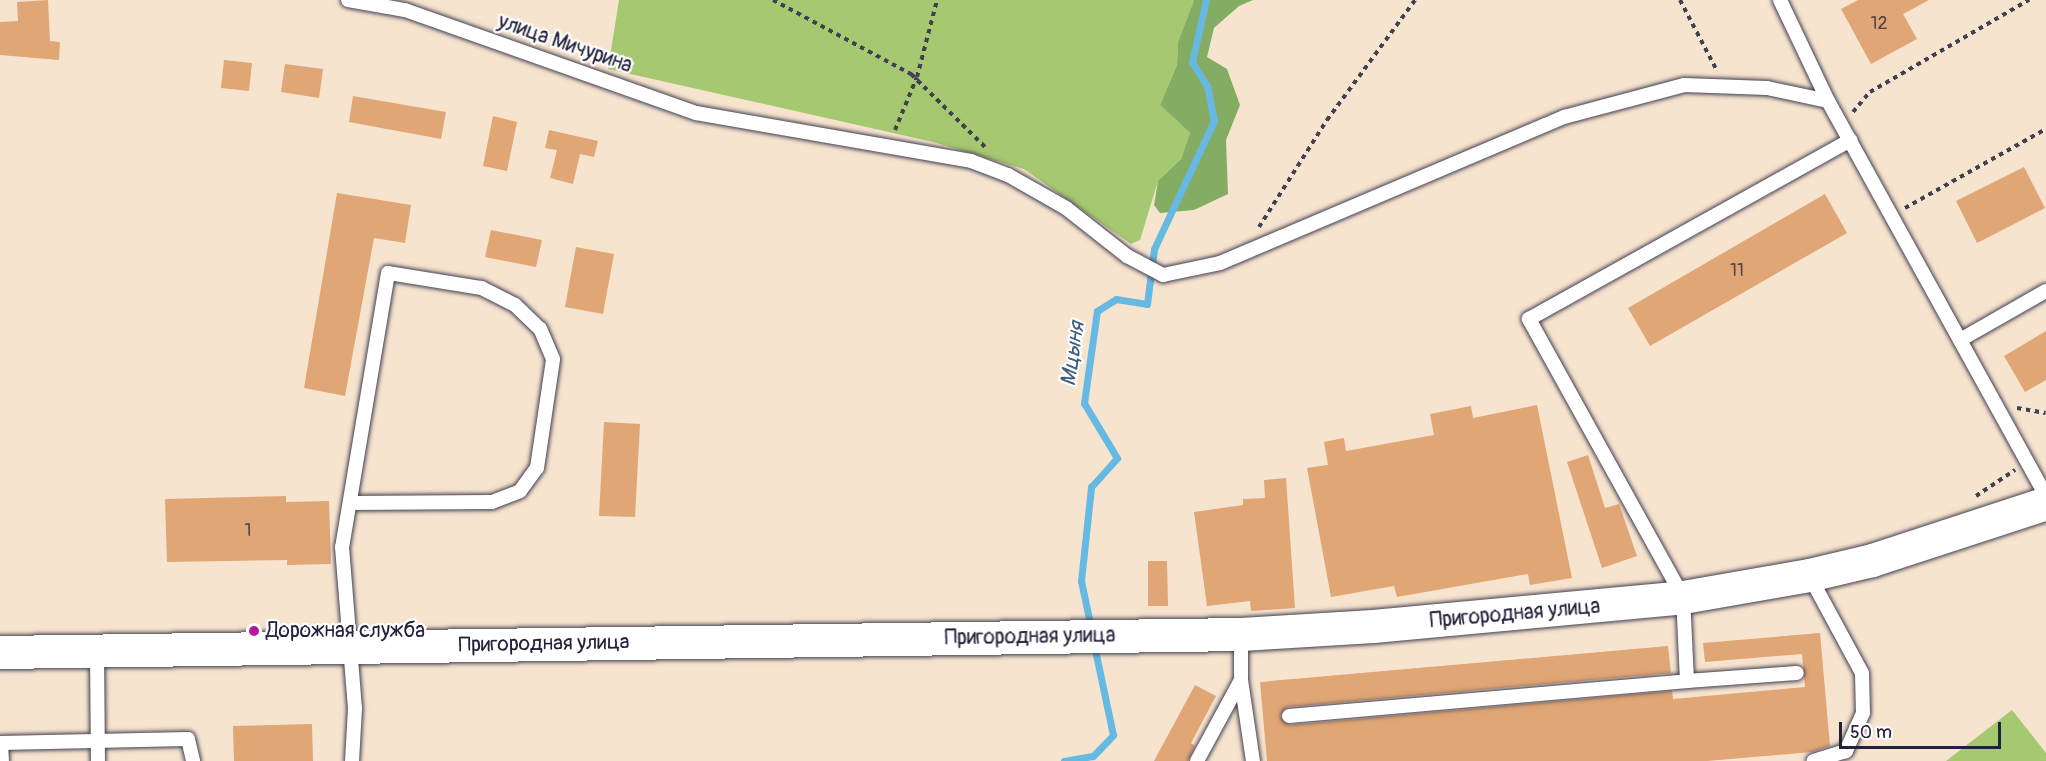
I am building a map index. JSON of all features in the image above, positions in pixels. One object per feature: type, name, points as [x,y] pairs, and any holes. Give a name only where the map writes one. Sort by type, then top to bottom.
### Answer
[{"type":"street","name":"Пригородная улица","points":[[0,652],[1241,634],[1523,615],[1683,597],[1809,575],[1872,560],[2046,503]]},
{"type":"lane","name":"улица Мичурина","points":[[348,0],[405,10],[696,113],[971,161],[1008,174],[1066,208],[1127,256],[1163,275],[1220,263],[1242,253]]},
{"type":"lane","points":[[1780,0],[1828,101],[2046,496]]},
{"type":"lane","points":[[1242,253],[1564,117],[1684,85],[1767,88],[1828,101]]},
{"type":"lane","points":[[1687,681],[1683,597],[1530,319],[1850,140]]},
{"type":"lane","points":[[350,503],[492,502],[520,491],[537,468],[553,359],[540,328],[515,306],[481,288],[388,273],[342,547],[355,708],[352,761]]},
{"type":"lane","points":[[1960,340],[2046,291]]},
{"type":"lane","points":[[1809,575],[1862,672],[1863,713],[1846,751],[1813,761]]},
{"type":"lane","points":[[1241,634],[1241,680],[1253,761]]},
{"type":"lane","points":[[97,651],[99,761]]},
{"type":"lane","points":[[1289,716],[1797,672]]},
{"type":"lane","points":[[1197,761],[1241,680]]},
{"type":"lane","points":[[2,761],[1,743],[188,740],[193,761]]},
{"type":"path","points":[[773,0],[910,74],[974,135],[1008,174]]},
{"type":"path","points":[[888,145],[917,77],[937,0]]},
{"type":"path","points":[[1242,253],[1327,120],[1415,0]]},
{"type":"path","points":[[1680,0],[1725,86]]},
{"type":"path","points":[[1842,125],[1870,92],[2029,0]]},
{"type":"path","points":[[1892,216],[2046,129]]},
{"type":"path","points":[[1995,404],[2046,413]]},
{"type":"green space","points":[[619,0],[1194,0],[1178,42],[1177,65],[1160,105],[1190,133],[1181,159],[1158,181],[1140,240],[1131,244],[1024,169],[933,142],[608,69]]},
{"type":"green space","points":[[1194,0],[1253,0],[1239,6],[1214,28],[1207,57],[1227,69],[1240,105],[1226,140],[1228,194],[1194,210],[1160,213],[1154,205],[1158,181],[1181,159],[1190,133],[1160,105],[1177,65],[1178,42]]},
{"type":"green space","points":[[2012,710],[2046,753],[2046,761],[1946,761]]},
{"type":"building","points":[[48,0],[50,41],[60,42],[59,60],[0,55],[0,22],[18,21],[17,2]]},
{"type":"building","points":[[1858,0],[1929,0],[1903,14],[1917,39],[1871,64],[1841,9]]},
{"type":"building","points":[[224,60],[252,63],[249,91],[221,88]]},
{"type":"building","points":[[285,64],[323,69],[319,98],[281,92]]},
{"type":"building","points":[[353,96],[446,112],[441,139],[349,122]]},
{"type":"building","points":[[493,116],[517,122],[507,171],[483,166]]},
{"type":"building","points":[[549,130],[598,141],[594,157],[580,154],[573,184],[550,178],[557,150],[545,148]]},
{"type":"building","points":[[2024,167],[2045,208],[1977,243],[1956,201]]},
{"type":"building","points":[[337,193],[411,205],[405,243],[374,238],[345,396],[304,388]]},
{"type":"building","points":[[1825,194],[1847,233],[1650,346],[1628,308]]},
{"type":"building","points":[[491,230],[542,240],[536,267],[485,257]]},
{"type":"building","points":[[576,247],[614,254],[603,314],[565,307]]},
{"type":"building","points":[[2046,331],[2046,380],[2025,392],[2004,356]]},
{"type":"building","points":[[1537,405],[1572,578],[1530,585],[1528,574],[1397,597],[1394,586],[1331,597],[1307,468],[1328,465],[1324,442],[1344,438],[1346,451],[1434,435],[1430,414],[1471,406],[1473,418]]},
{"type":"building","points":[[604,422],[640,424],[635,517],[599,516]]},
{"type":"building","points":[[1588,455],[1605,508],[1619,504],[1637,556],[1602,568],[1567,462]]},
{"type":"building","points":[[1286,478],[1295,608],[1251,611],[1250,601],[1207,606],[1194,512],[1243,505],[1243,499],[1265,498],[1264,480]]},
{"type":"building","points":[[286,496],[286,502],[329,501],[331,564],[287,565],[287,560],[167,562],[165,499]]},
{"type":"building","points":[[1148,561],[1167,561],[1168,606],[1148,606]]},
{"type":"building","points":[[1820,633],[1830,746],[1812,752],[1707,761],[1267,761],[1260,682],[1668,646],[1671,673],[1288,707],[1280,716],[1290,725],[1672,691],[1673,699],[1805,687],[1802,654],[1705,662],[1703,643]]},
{"type":"building","points":[[1195,685],[1216,696],[1191,743],[1195,746],[1188,761],[1154,761]]},
{"type":"building","points":[[312,724],[313,761],[234,761],[233,726]]},
{"type":"waterway","name":"Мцыня","points":[[1091,628],[1081,581],[1091,487],[1117,458],[1084,403],[1097,311],[1116,299],[1147,304],[1154,249],[1214,121],[1207,86],[1192,62],[1206,0]]},
{"type":"waterway","name":"Мцыня","points":[[1064,761],[1093,756],[1113,735],[1094,645]]},
{"type":"place","name":"Дорожная служба","points":[[254,631]]}]
